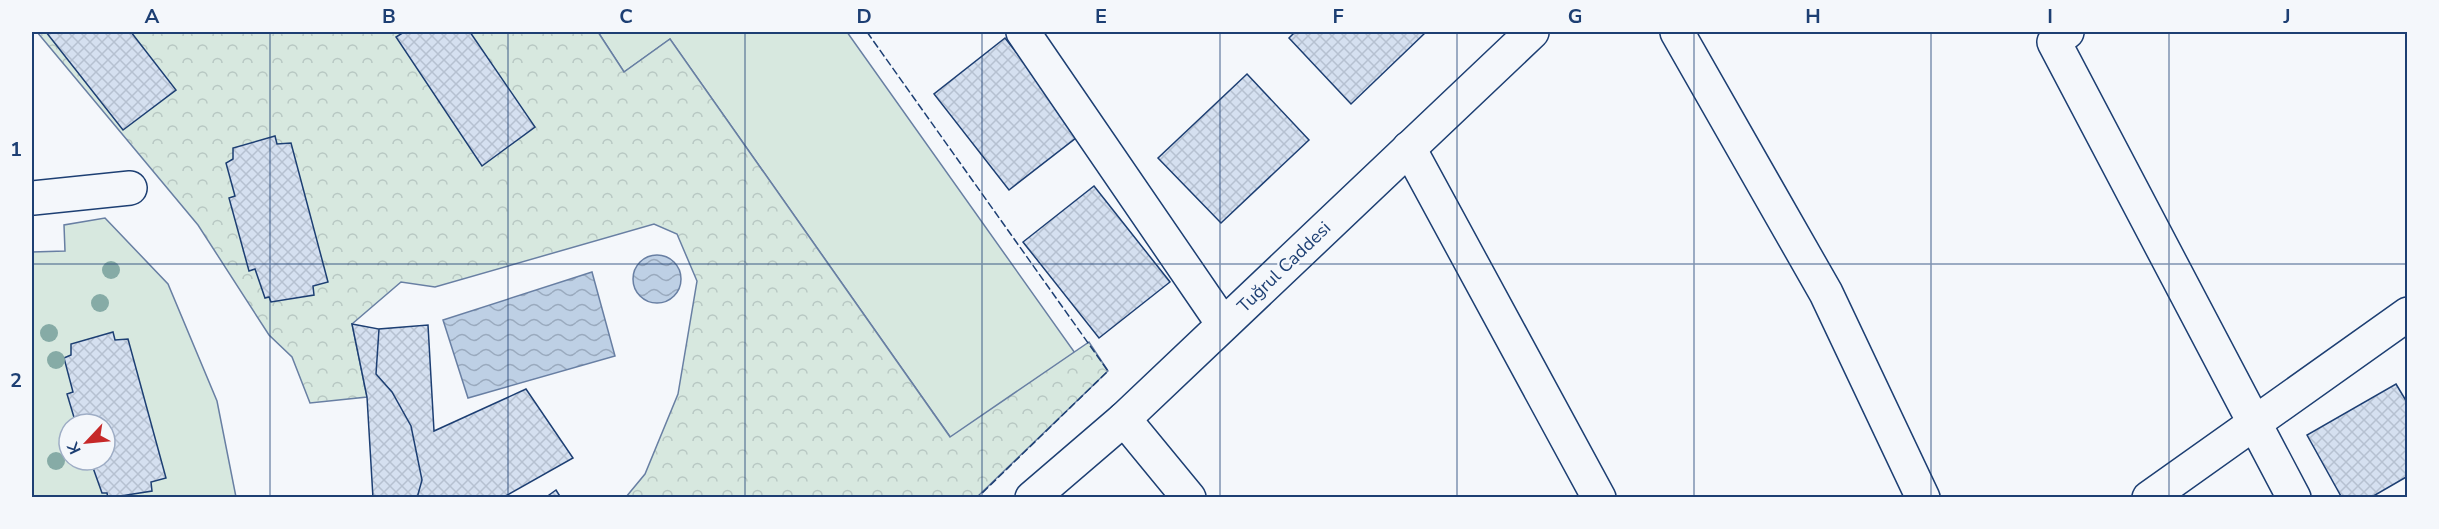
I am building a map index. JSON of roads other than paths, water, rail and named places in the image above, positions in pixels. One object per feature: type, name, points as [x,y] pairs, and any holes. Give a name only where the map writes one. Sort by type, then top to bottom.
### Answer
[{"type":"street","points":[[1023,32],[1223,324]]},
{"type":"street","name":"Tuğrul Caddesi","points":[[1032,498],[1124,419],[1532,32]]},
{"type":"street","points":[[1677,32],[1826,293],[1923,498]]},
{"type":"street","points":[[2067,32],[2054,42],[2294,498]]},
{"type":"street","points":[[1409,148],[1599,498]]},
{"type":"street","points":[[33,198],[130,188]]},
{"type":"street","points":[[2149,498],[2408,314]]},
{"type":"street","points":[[1124,419],[1189,498]]},
{"type":"water","points":[[657,255],[674,262],[681,279],[674,296],[657,303],[640,296],[633,279],[640,262]]},
{"type":"water","points":[[592,272],[615,356],[468,398],[443,320]]}]
